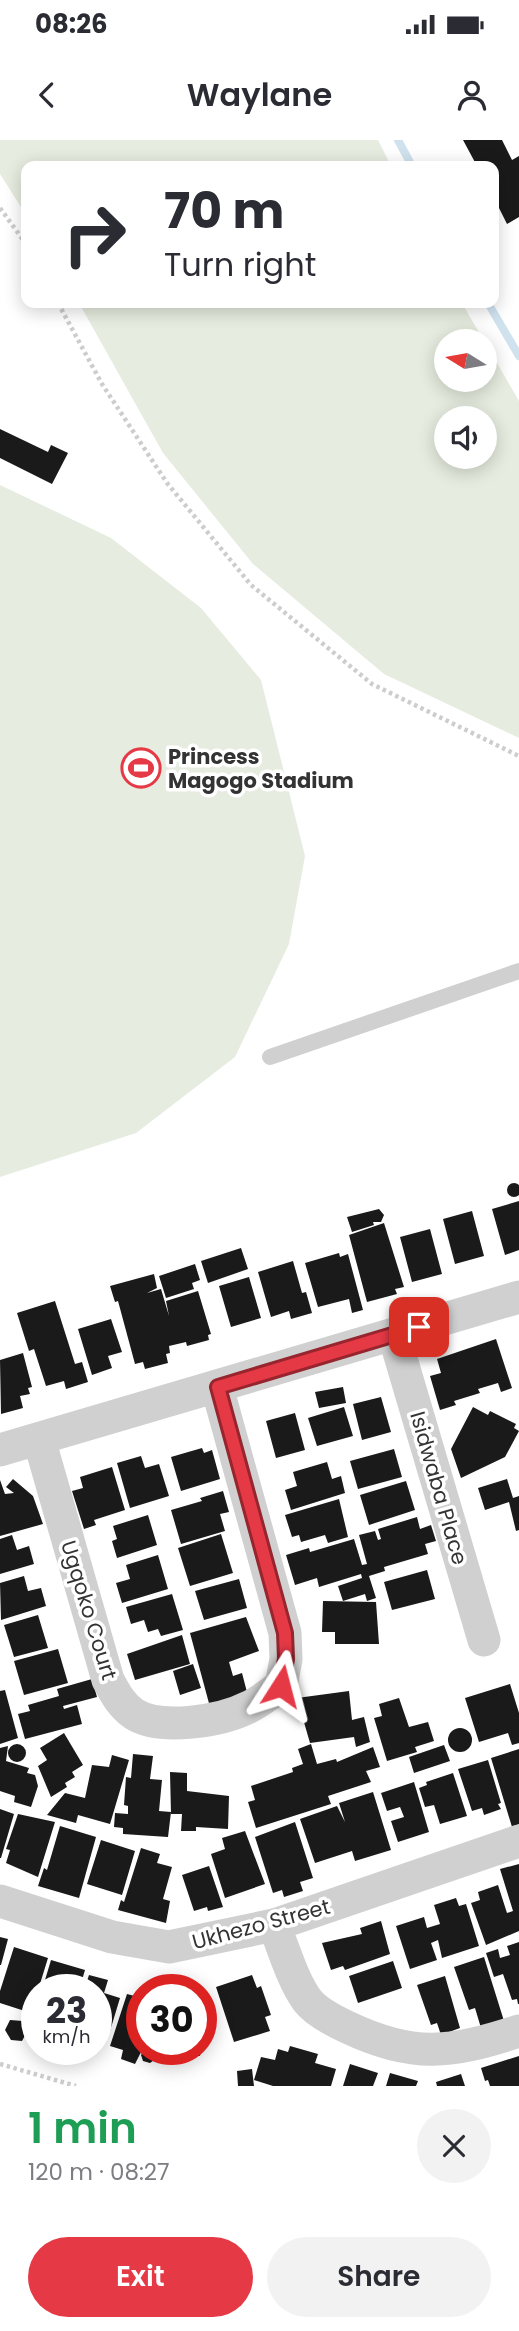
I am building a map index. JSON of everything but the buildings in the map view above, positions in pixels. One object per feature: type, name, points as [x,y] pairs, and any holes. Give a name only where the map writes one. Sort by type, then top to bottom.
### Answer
[{"type":"street","points":[[0,1450],[519,1297]]},
{"type":"street","name":"Isidwaba Place","points":[[394,1335],[484,1640]]},
{"type":"street","name":"Ugqoko Court","points":[[39,1439],[108,1680],[119,1700],[135,1714],[161,1722],[196,1722],[248,1708],[281,1686],[286,1659],[285,1633],[218,1387]]},
{"type":"street","name":"Ukhezo Street","points":[[0,1901],[113,1937],[169,1947],[274,1925],[519,1842]]},
{"type":"street","points":[[274,1925],[307,2001],[332,2020],[371,2039],[417,2051],[467,2048],[519,2031]]},
{"type":"lane","points":[[270,1057],[519,971]]},
{"type":"path","points":[[0,208],[21,237]]},
{"type":"path","points":[[61,308],[102,384],[167,483],[251,585],[372,684],[519,756]]},
{"type":"path","points":[[0,2064],[76,2086]]},
{"type":"shaded area","points":[[0,140],[378,140],[388,161],[21,161],[21,207],[0,174]]},
{"type":"shaded area","points":[[82,308],[465,308],[477,329],[434,329],[434,392],[497,392],[497,363],[519,401],[519,738],[384,674],[253,564],[163,453]]},
{"type":"shaded area","name":"Princess Magogo Stadium","points":[[0,485],[111,538],[201,608],[261,680],[305,856],[289,944],[235,1057],[136,1133],[0,1177]]},
{"type":"waterway","points":[[398,140],[409,161]]},
{"type":"waterway","points":[[491,308],[519,356]]},
{"type":"place","name":"Princess Magogo Stadium","points":[[141,768]]},
{"type":"route","points":[[281,1686],[286,1659],[285,1633],[218,1387],[419,1327]]}]
